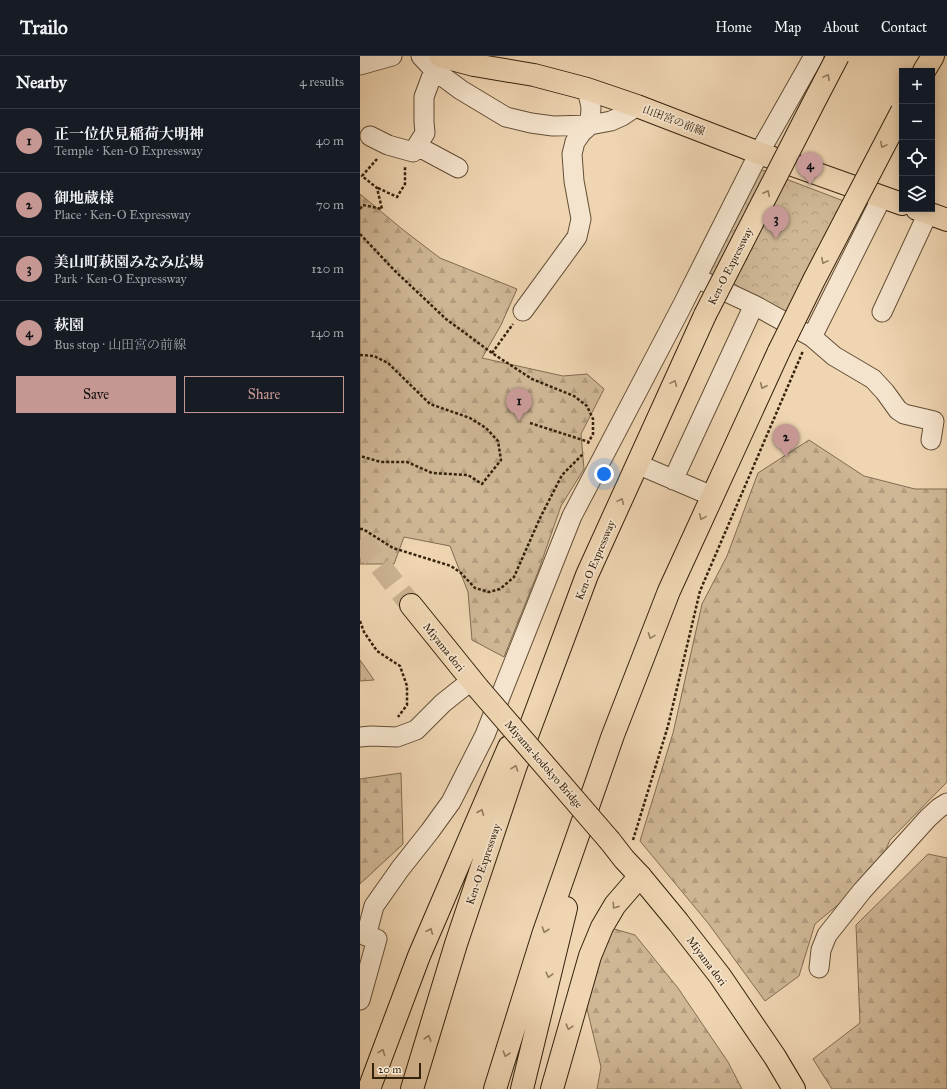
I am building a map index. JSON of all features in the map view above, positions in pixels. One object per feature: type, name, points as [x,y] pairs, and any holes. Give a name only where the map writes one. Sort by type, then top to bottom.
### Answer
[{"type":"main road","name":"Ken-O Expressway","points":[[412,1089],[456,944],[515,768],[587,575],[705,315],[838,56]]},
{"type":"main road","points":[[926,68],[933,56]]},
{"type":"main road","name":"山田宮の前線","points":[[437,63],[474,64],[534,76],[587,89],[637,106],[759,153],[892,200]]},
{"type":"main road","points":[[495,1089],[543,935],[613,735],[669,591],[779,351],[814,280],[899,117]]},
{"type":"main road","points":[[369,1089],[419,956],[557,632],[587,575]]},
{"type":"main road","name":"Miyama dori","points":[[411,605],[475,684]]},
{"type":"main road","name":"Miyama-kodokyo Bridge","points":[[475,684],[610,840]]},
{"type":"main road","points":[[522,1089],[560,932],[613,735]]},
{"type":"main road","name":"Miyama dori","points":[[610,840],[720,976],[775,1057],[794,1089]]},
{"type":"main road","points":[[552,1089],[590,956],[602,927],[615,905],[640,876]]},
{"type":"street","points":[[361,65],[392,56]]},
{"type":"street","points":[[421,56],[437,63],[461,90],[506,117],[531,123],[553,126],[590,125],[611,121],[637,106]]},
{"type":"street","points":[[360,1000],[377,940],[366,936],[374,906],[451,802],[485,735],[572,516],[696,278],[759,153],[814,56]]},
{"type":"street","points":[[415,149],[425,133],[424,97],[437,63]]},
{"type":"street","points":[[523,312],[577,237],[580,219],[574,181],[572,154],[575,142],[582,132],[590,125],[591,107],[587,89]]},
{"type":"street","points":[[370,136],[388,145],[415,149],[458,168]]},
{"type":"street","points":[[812,337],[892,200]]},
{"type":"street","points":[[882,312],[931,214]]},
{"type":"street","points":[[696,278],[754,306],[812,337],[834,356],[873,379],[898,410],[904,414],[934,421],[931,440]]},
{"type":"street","points":[[673,480],[754,306]]},
{"type":"street","points":[[637,464],[712,496]]},
{"type":"street","points":[[360,737],[397,737],[416,730],[443,703],[475,684]]},
{"type":"street","points":[[819,968],[821,950],[827,934],[862,891],[928,818],[947,803]]},
{"type":"path","points":[[373,163],[362,176],[377,188],[397,197],[405,184],[404,168],[415,149]]},
{"type":"path","points":[[360,209],[363,205],[382,209],[377,188]]},
{"type":"path","points":[[360,234],[395,272],[446,319],[492,353],[532,379],[574,396],[587,406],[593,420],[593,434],[583,453],[562,475],[540,518],[514,577],[500,589],[489,592],[475,588],[461,573],[451,566],[393,548],[363,529],[360,529]]},
{"type":"path","points":[[492,353],[503,337]]},
{"type":"path","points":[[624,859],[634,837],[668,726],[700,591],[803,352],[812,337]]},
{"type":"path","points":[[360,355],[374,356],[388,363],[430,404],[470,418],[486,428],[498,441],[501,460],[482,484],[468,475],[432,473],[406,462],[382,462],[360,456]]},
{"type":"path","points":[[530,423],[589,442]]},
{"type":"path","points":[[360,621],[364,632],[377,651],[400,666],[407,686],[407,705],[395,722]]},
{"type":"green space","points":[[757,168],[849,203],[791,314],[705,274]]},
{"type":"green space","points":[[360,194],[440,258],[517,289],[501,325],[482,358],[563,376],[587,374],[604,389],[581,434],[584,469],[561,506],[538,572],[504,657],[472,640],[468,592],[450,546],[404,537],[394,564],[360,564]]},
{"type":"green space","points":[[809,440],[864,476],[915,489],[947,489],[947,782],[890,840],[875,874],[815,924],[799,976],[765,1001],[708,923],[640,841],[673,733],[702,604],[727,556],[758,473]]},
{"type":"green space","points":[[360,660],[374,680],[360,681]]},
{"type":"green space","points":[[401,773],[403,844],[360,884],[360,779]]},
{"type":"green space","points":[[928,854],[947,858],[947,1089],[832,1089],[813,1059],[860,1023],[856,925]]},
{"type":"green space","points":[[611,928],[635,935],[678,988],[728,1062],[742,1089],[597,1089],[601,1067],[582,988]]},
{"type":"tunnel","points":[[360,540],[411,605]]},
{"type":"place","name":"萩園","points":[[810,185]]},
{"type":"place","name":"美山町萩園みなみ広場","points":[[776,239]]},
{"type":"place","name":"正一位伏見稲荷大明神","points":[[519,421]]},
{"type":"place","name":"御地蔵様","points":[[786,457]]}]
